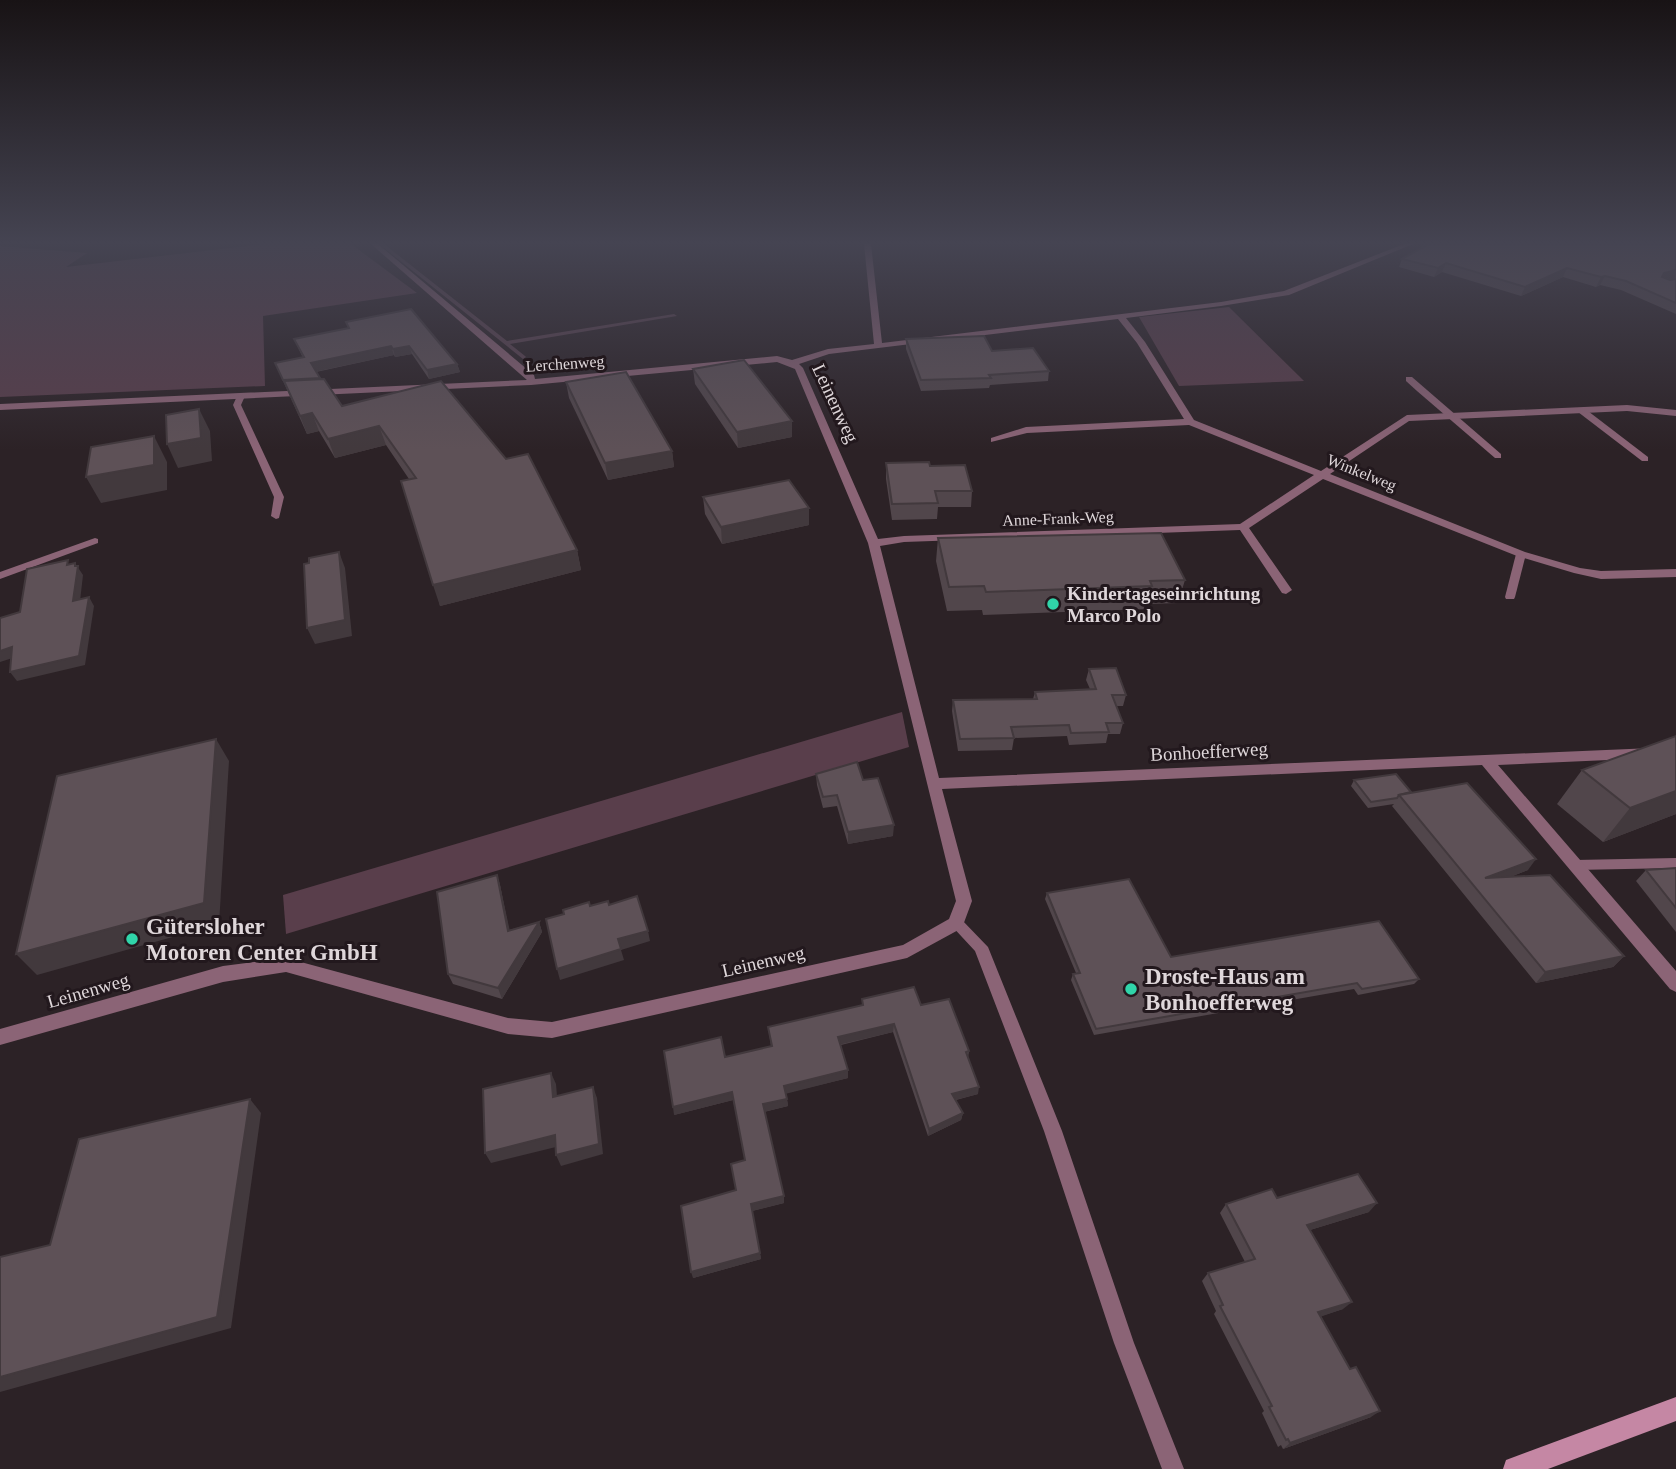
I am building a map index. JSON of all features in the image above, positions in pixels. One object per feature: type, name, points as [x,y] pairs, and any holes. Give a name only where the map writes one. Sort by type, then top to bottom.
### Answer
[{"type":"main road","points":[[1515,1469],[1676,1409]]},
{"type":"street","points":[[455,313],[531,377],[531,382]]},
{"type":"street","points":[[874,313],[880,346]]},
{"type":"street","name":"Lerchenweg","points":[[0,407],[531,382],[777,359],[792,363],[828,352],[1145,313]]},
{"type":"street","points":[[1120,316],[1141,342],[1190,422]]},
{"type":"street","name":"Leinenweg","points":[[0,1037],[223,974],[286,965],[508,1026],[552,1030],[907,951],[956,923],[964,901],[874,543],[799,368],[792,363]]},
{"type":"street","points":[[1286,590],[1243,527],[1407,418],[1627,408],[1676,412]]},
{"type":"street","name":"Winkelweg","points":[[994,440],[1026,430],[1190,422],[1521,554],[1601,575],[1676,573]]},
{"type":"street","name":"Anne-Frank-Weg","points":[[874,543],[904,539],[1243,527]]},
{"type":"street","name":"Bonhoefferweg","points":[[933,784],[1676,752]]},
{"type":"street","points":[[1486,760],[1676,984]]},
{"type":"lane","points":[[1409,379],[1441,410],[1498,456]]},
{"type":"lane","points":[[241,396],[237,405],[279,497],[276,516]]},
{"type":"lane","points":[[1581,410],[1645,459]]},
{"type":"lane","points":[[0,576],[95,541]]},
{"type":"lane","points":[[1510,597],[1521,554]]},
{"type":"lane","points":[[1574,865],[1676,863]]},
{"type":"lane","points":[[956,923],[981,947],[1053,1130],[1124,1343],[1173,1469]]},
{"type":"shaded area","points":[[0,313],[286,313],[263,316],[265,386],[0,397]]},
{"type":"shaded area","points":[[1179,313],[1235,313],[1304,381],[1179,386],[1139,317]]},
{"type":"shaded area","points":[[902,712],[909,747],[286,934],[283,895]]},
{"type":"building","points":[[393,313],[414,313],[457,364],[427,370],[409,346],[393,349],[391,346],[311,363],[320,378],[283,380],[275,363],[304,357],[294,339],[349,328],[346,322]]},
{"type":"building","points":[[984,336],[992,351],[1033,348],[1049,371],[989,375],[991,378],[921,380],[906,339]]},
{"type":"building","points":[[744,360],[792,421],[737,432],[693,369]]},
{"type":"building","points":[[626,372],[672,451],[605,463],[566,382]]},
{"type":"building","points":[[324,379],[342,406],[441,381],[506,459],[528,454],[577,550],[433,585],[401,481],[416,478],[379,426],[328,439],[312,413],[300,416],[284,381]]},
{"type":"building","points":[[199,409],[201,438],[167,444],[166,415]]},
{"type":"building","points":[[154,436],[154,465],[86,477],[91,447]]},
{"type":"building","points":[[929,462],[930,466],[965,465],[972,491],[935,491],[938,503],[892,504],[886,463]]},
{"type":"building","points":[[789,480],[809,508],[721,527],[703,497]]},
{"type":"building","points":[[1161,533],[1185,580],[1150,581],[1152,586],[986,592],[984,586],[949,587],[938,538]]},
{"type":"building","points":[[339,552],[345,620],[307,628],[304,564],[309,563],[309,558]]},
{"type":"building","points":[[68,560],[67,565],[75,563],[75,566],[78,566],[73,601],[89,597],[79,656],[10,672],[12,647],[0,651],[0,618],[20,612],[27,569]]},
{"type":"building","points":[[1116,668],[1126,695],[1112,695],[1123,723],[1106,723],[1109,732],[1071,733],[1069,725],[1011,727],[1014,738],[960,739],[953,700],[1037,699],[1035,692],[1096,689],[1089,669]]},
{"type":"building","points":[[1676,736],[1676,791],[1630,808],[1582,770]]},
{"type":"building","points":[[216,739],[204,903],[16,954],[57,776]]},
{"type":"building","points":[[857,762],[863,780],[878,778],[894,825],[848,832],[837,795],[823,797],[816,774]]},
{"type":"building","points":[[1396,774],[1411,792],[1397,798],[1371,802],[1354,780]]},
{"type":"building","points":[[1467,783],[1536,859],[1485,878],[1550,875],[1624,956],[1545,972],[1399,795]]},
{"type":"building","points":[[1676,868],[1676,908],[1646,870]]},
{"type":"building","points":[[497,875],[508,931],[539,922],[498,988],[448,974],[437,892]]},
{"type":"building","points":[[1129,879],[1171,957],[1379,921],[1419,979],[1362,989],[1357,983],[1096,1029],[1073,974],[1080,973],[1047,893]]},
{"type":"building","points":[[637,896],[648,931],[618,939],[621,949],[557,969],[546,919],[564,914],[563,910],[589,902],[590,906],[608,901],[609,905]]},
{"type":"building","points":[[914,987],[921,1005],[949,999],[969,1051],[966,1052],[979,1087],[952,1094],[963,1113],[929,1129],[894,1024],[838,1037],[848,1070],[784,1086],[787,1099],[763,1104],[784,1196],[751,1204],[760,1253],[691,1272],[681,1206],[736,1190],[731,1164],[745,1160],[732,1092],[673,1107],[664,1051],[721,1037],[725,1057],[772,1046],[768,1027],[863,1005],[862,999]]},
{"type":"building","points":[[551,1073],[553,1097],[593,1087],[599,1144],[556,1155],[555,1135],[485,1153],[483,1089]]},
{"type":"building","points":[[250,1099],[217,1317],[0,1377],[0,1257],[50,1245],[79,1139]]},
{"type":"building","points":[[1358,1174],[1377,1203],[1307,1225],[1352,1302],[1318,1312],[1350,1369],[1356,1367],[1380,1411],[1290,1443],[1269,1407],[1272,1406],[1220,1306],[1223,1305],[1208,1273],[1255,1259],[1226,1204],[1272,1189],[1277,1198]]},
{"type":"waterway","points":[[467,313],[523,357]]},
{"type":"waterway","points":[[506,343],[674,316]]},
{"type":"place","name":"Kindertageseinrichtung Marco Polo","points":[[1053,604]]},
{"type":"place","name":"Gütersloher Motoren Center GmbH","points":[[132,939]]},
{"type":"place","name":"Droste-Haus am Bonhoefferweg","points":[[1131,989]]}]
